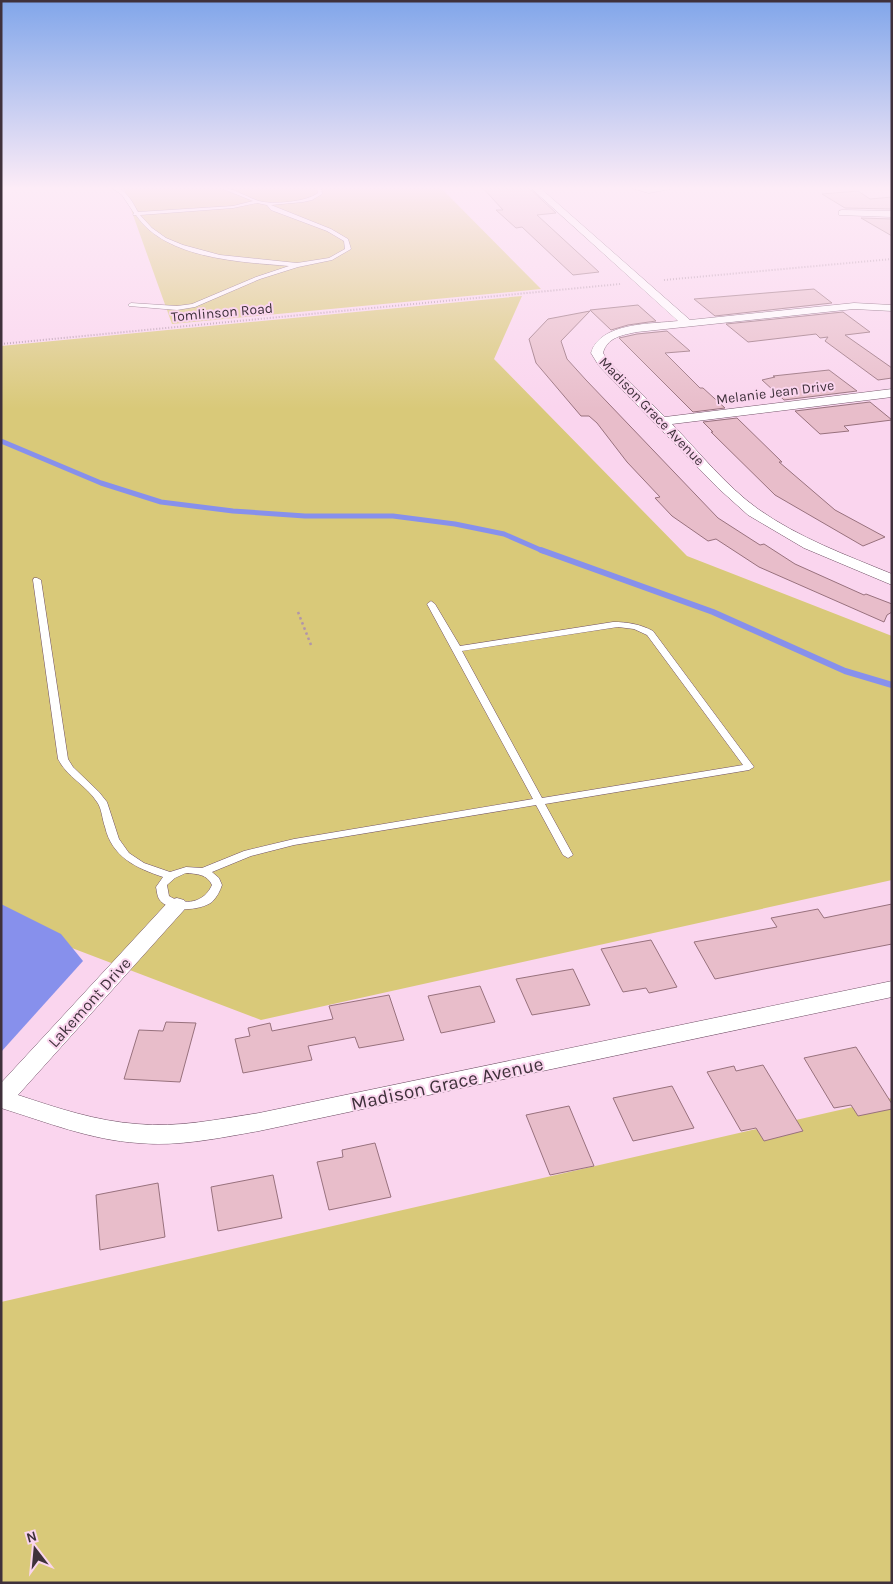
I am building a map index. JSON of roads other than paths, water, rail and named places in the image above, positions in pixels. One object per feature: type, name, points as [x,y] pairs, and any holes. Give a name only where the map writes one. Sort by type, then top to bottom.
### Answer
[{"type":"street","points":[[616,261],[688,324]]},
{"type":"street","name":"Madison Grace Avenue","points":[[890,576],[809,545],[754,512],[723,485],[603,363],[597,353],[597,348],[604,339],[623,332],[854,306],[892,308]]},
{"type":"street","name":"Melanie Jean Drive","points":[[662,421],[892,393]]},
{"type":"street","name":"Lakemont Drive","points":[[1,1099],[177,905]]},
{"type":"street","name":"Madison Grace Avenue","points":[[1,1099],[93,1127],[138,1134],[193,1132],[268,1120],[892,988]]},
{"type":"lane","points":[[258,261],[297,265]]},
{"type":"lane","points":[[131,305],[177,308],[193,306],[258,278],[297,265],[323,261]]},
{"type":"lane","points":[[37,580],[63,760],[66,766],[92,788],[104,804],[113,837],[122,854],[141,866],[170,876]]},
{"type":"lane","points":[[431,604],[458,649],[568,855]]},
{"type":"lane","points":[[204,871],[216,880],[216,891],[211,897],[196,905],[177,905],[164,898],[161,893],[161,887],[170,876],[186,870],[204,871],[268,847],[749,767],[650,633],[645,629],[631,625],[613,625],[458,649]]},
{"type":"water","points":[[1,904],[61,934],[83,961],[1,1052]]},
{"type":"waterway","points":[[1,441],[101,483],[161,502],[233,511],[305,516],[393,516],[455,524],[504,534],[543,551]]},
{"type":"waterway","points":[[541,550],[713,612],[845,671],[892,685]]}]
